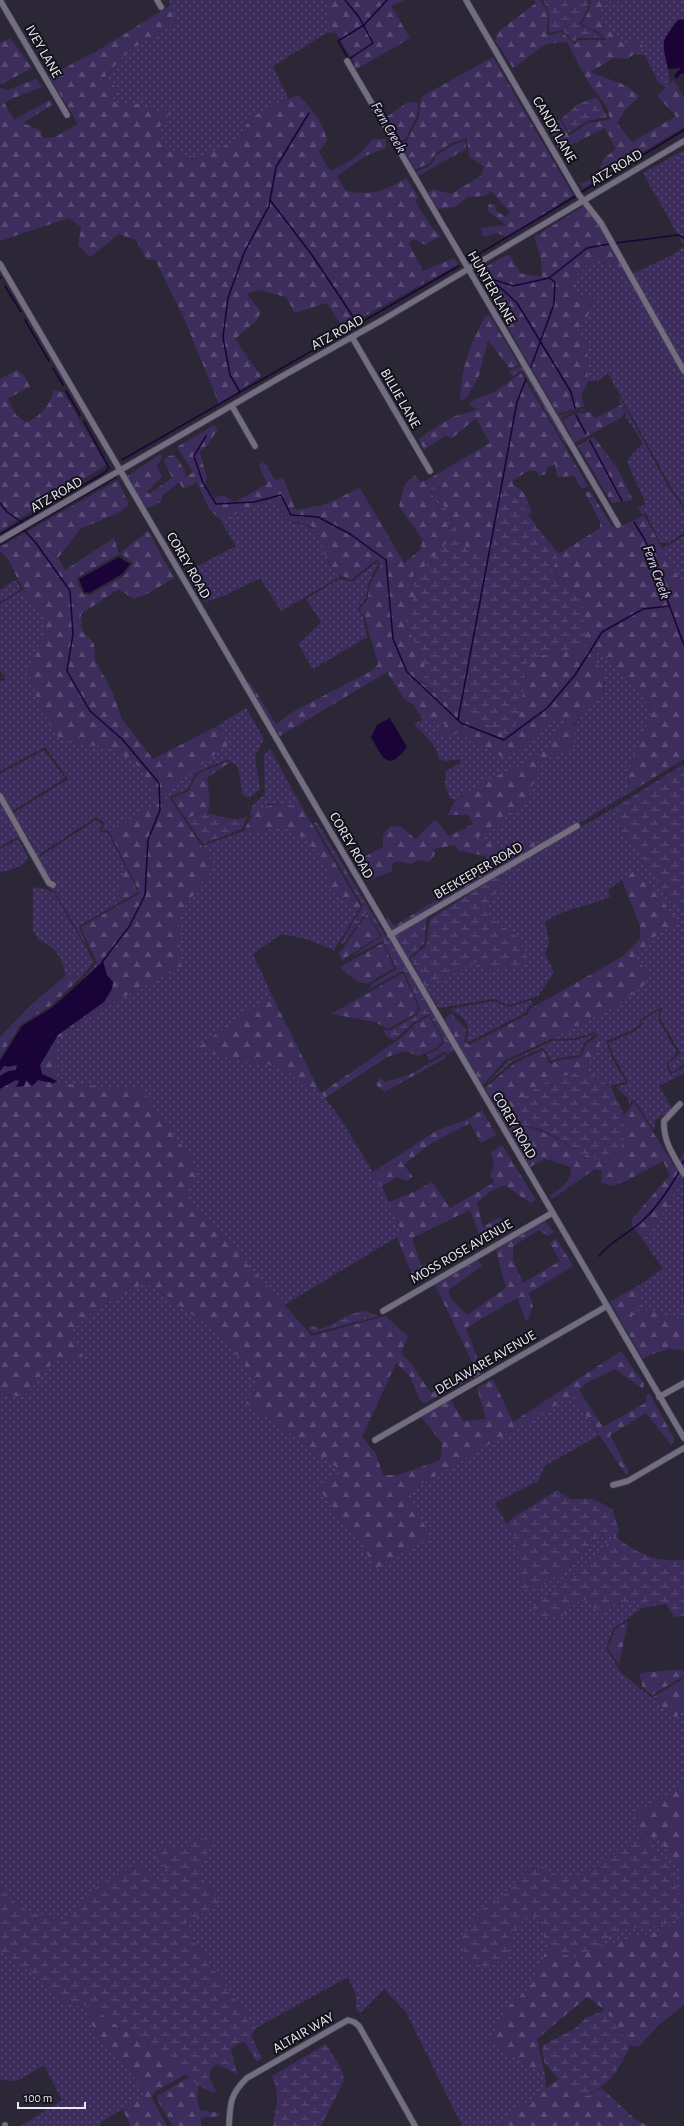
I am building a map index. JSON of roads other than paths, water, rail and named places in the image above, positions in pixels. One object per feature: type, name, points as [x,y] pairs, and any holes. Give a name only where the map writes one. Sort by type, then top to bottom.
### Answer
[{"type":"street","name":"IVEY LANE","points":[[0,0],[67,114]]},
{"type":"street","points":[[157,0],[161,7]]},
{"type":"street","name":"CANDY LANE","points":[[466,0],[583,201],[594,211],[602,223],[684,371]]},
{"type":"street","name":"HUNTER LANE","points":[[347,61],[618,525]]},
{"type":"street","name":"ATZ ROAD","points":[[0,540],[352,337],[684,141]]},
{"type":"street","name":"COREY ROAD","points":[[0,264],[684,1438]]},
{"type":"street","name":"BILLIE LANE","points":[[352,337],[430,471]]},
{"type":"street","points":[[232,406],[255,446]]},
{"type":"street","points":[[0,796],[49,883],[53,885]]},
{"type":"street","name":"BEEKEEPER ROAD","points":[[390,935],[577,826]]},
{"type":"street","points":[[680,1104],[664,1121],[664,1131],[666,1143],[684,1174]]},
{"type":"street","name":"MOSS ROSE AVENUE","points":[[383,1310],[552,1213]]},
{"type":"street","name":"DELAWARE AVENUE","points":[[375,1440],[607,1306]]},
{"type":"street","points":[[659,1397],[684,1383]]},
{"type":"street","points":[[613,1485],[628,1481],[684,1448]]},
{"type":"street","name":"ALTAIR WAY","points":[[229,2126],[231,2099],[238,2086],[247,2078],[348,2020],[359,2026],[415,2126]]},
{"type":"waterway","name":"Fern Creek","points":[[345,0],[359,17],[373,43],[349,59]]},
{"type":"waterway","name":"Fern Creek","points":[[338,41],[364,25],[387,0]]},
{"type":"waterway","name":"Fern Creek","points":[[338,41],[465,257],[472,263]]},
{"type":"waterway","points":[[240,392],[230,375],[223,337],[228,298],[244,253],[269,206],[276,167],[309,113]]},
{"type":"waterway","points":[[582,192],[684,130]]},
{"type":"waterway","points":[[467,261],[576,196]]},
{"type":"waterway","points":[[270,200],[312,255],[358,324]]},
{"type":"waterway","name":"Fern Creek","points":[[616,243],[678,235],[684,238]]},
{"type":"waterway","name":"Fern Creek","points":[[495,280],[513,286],[549,278],[587,248],[609,244]]},
{"type":"waterway","points":[[122,460],[459,266]]},
{"type":"waterway","name":"Fern Creek","points":[[478,267],[517,303],[571,392],[575,408]]},
{"type":"waterway","points":[[531,367],[554,304],[555,282],[549,278]]},
{"type":"waterway","points":[[5,286],[21,312]]},
{"type":"waterway","points":[[25,320],[49,361]]},
{"type":"waterway","points":[[53,368],[63,385]]},
{"type":"waterway","points":[[458,720],[517,402],[526,379]]},
{"type":"waterway","points":[[66,391],[80,415]]},
{"type":"waterway","name":"Fern Creek","points":[[576,415],[586,434]]},
{"type":"waterway","points":[[58,500],[104,473],[109,468],[84,421]]},
{"type":"waterway","points":[[206,436],[194,456],[203,483],[216,504],[254,502],[281,495],[291,515],[318,517],[350,534],[386,560],[393,639],[407,672],[461,723],[504,740],[547,708],[575,675],[602,632],[643,609],[669,606]]},
{"type":"waterway","name":"Fern Creek","points":[[590,441],[622,501]]},
{"type":"waterway","points":[[0,544],[116,477]]},
{"type":"waterway","points":[[0,503],[7,512],[23,523]]},
{"type":"waterway","points":[[0,534],[50,505]]},
{"type":"waterway","name":"Fern Creek","points":[[634,522],[645,540],[684,645]]},
{"type":"waterway","points":[[24,530],[36,543],[70,591],[73,634],[67,671],[90,711],[122,739],[159,783],[160,810],[148,840],[145,895],[129,927],[102,962]]},
{"type":"waterway","points":[[682,1164],[684,1160]]},
{"type":"waterway","points":[[599,1256],[608,1246],[646,1218],[671,1186],[679,1172]]}]
